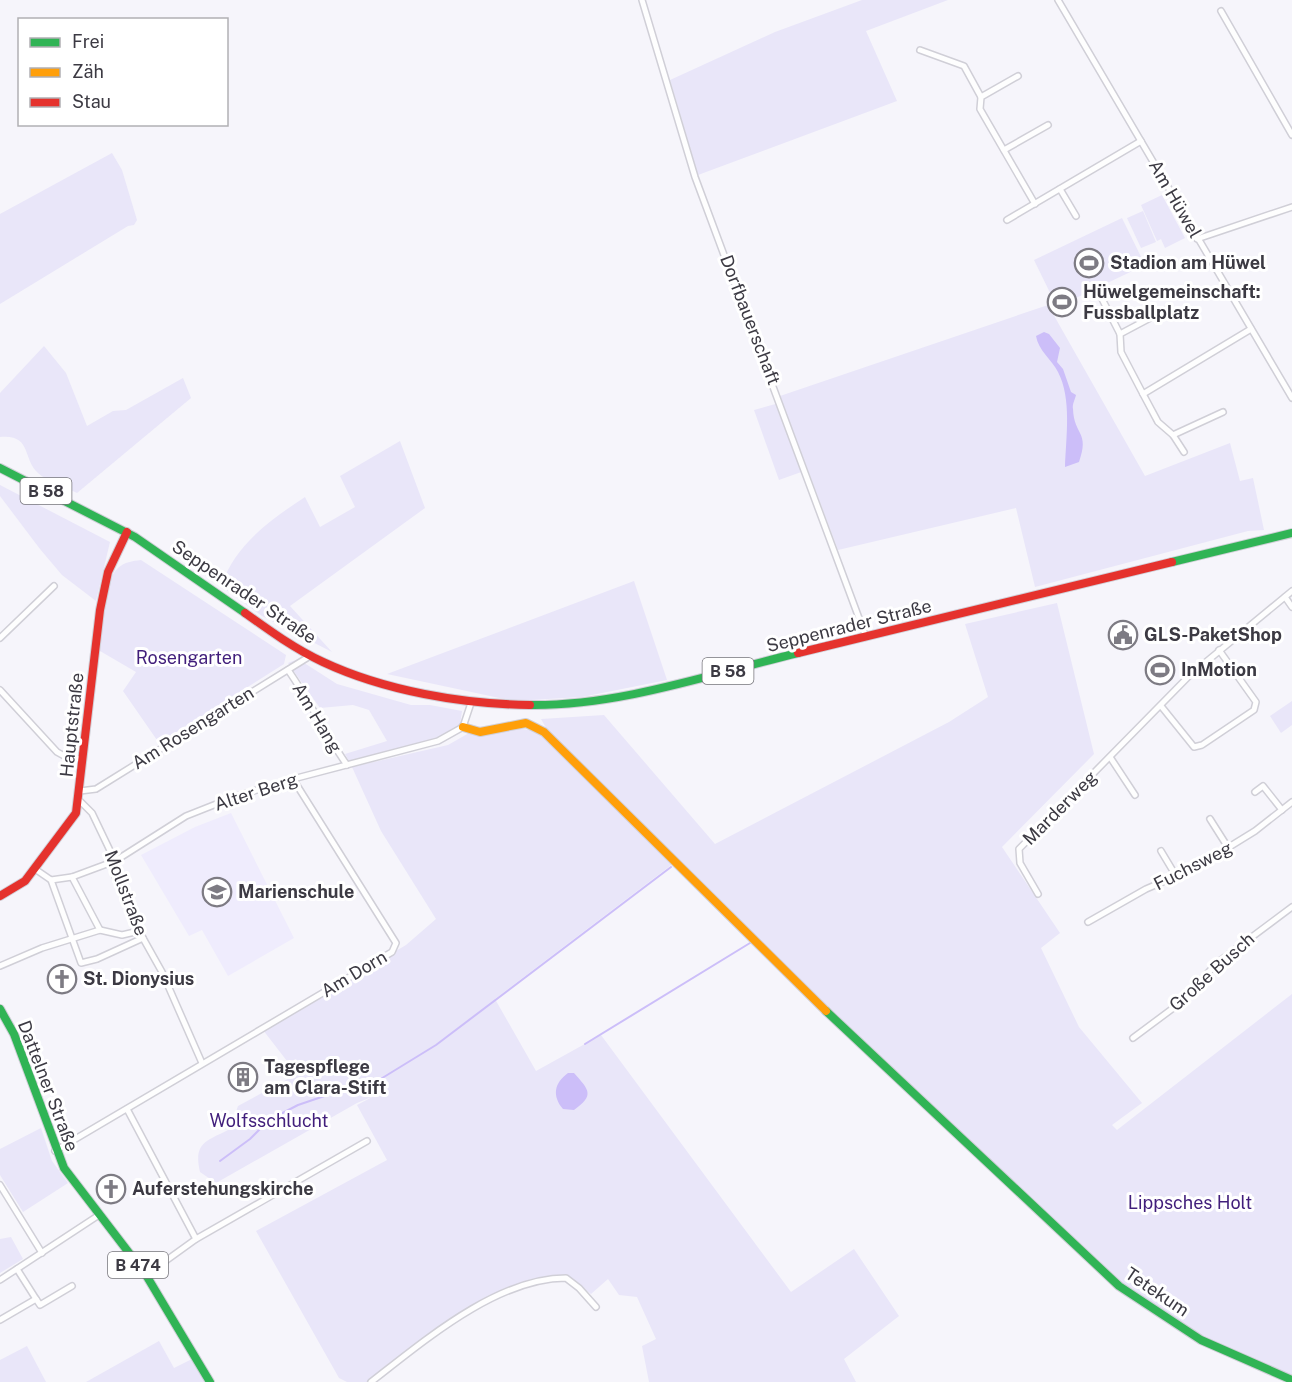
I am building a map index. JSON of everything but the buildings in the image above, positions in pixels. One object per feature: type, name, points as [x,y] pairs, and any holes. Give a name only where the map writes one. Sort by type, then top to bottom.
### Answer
[{"type":"main road","name":"Seppenrader Straße","points":[[0,468],[127,532],[308,658],[368,678],[471,703],[539,707],[582,704],[670,686],[1292,533]]},
{"type":"main road","name":"Hauptstraße","points":[[0,896],[20,886],[72,819],[79,795],[100,610],[108,572],[127,532]]},
{"type":"main road","name":"Tetekum","points":[[463,727],[480,732],[526,723],[544,732],[606,796],[837,1022],[1119,1286],[1202,1340],[1292,1380]]},
{"type":"main road","name":"Dattelner Straße","points":[[0,1009],[14,1034],[64,1168],[146,1275],[210,1382]]},
{"type":"street","name":"Dorfbauerschaft","points":[[642,0],[695,177],[866,637]]},
{"type":"street","name":"Am Hüwel","points":[[1058,0],[1292,398]]},
{"type":"street","points":[[1221,10],[1292,135]]},
{"type":"street","points":[[920,50],[964,66],[981,98],[980,109],[1035,204]]},
{"type":"street","points":[[981,98],[1018,76]]},
{"type":"street","points":[[1004,150],[1048,124]]},
{"type":"street","points":[[1007,220],[1141,141]]},
{"type":"street","points":[[1060,189],[1076,216]]},
{"type":"street","points":[[1197,239],[1292,207]]},
{"type":"street","points":[[1098,291],[1120,334],[1121,352],[1143,394],[1158,422],[1173,435],[1184,452]]},
{"type":"street","points":[[1120,334],[1169,308]]},
{"type":"street","points":[[1143,394],[1251,329]]},
{"type":"street","points":[[1173,435],[1223,412]]},
{"type":"street","points":[[0,638],[54,586]]},
{"type":"street","name":"Marderweg","points":[[1038,894],[1020,863],[1019,849],[1189,676],[1292,591]]},
{"type":"street","points":[[1285,597],[1292,607]]},
{"type":"street","points":[[1161,706],[1194,747],[1202,745],[1254,710],[1256,702],[1219,650]]},
{"type":"street","name":"Am Rosengarten","points":[[79,795],[96,789],[308,658]]},
{"type":"street","name":"Am Hang","points":[[288,670],[310,700],[327,736],[347,765]]},
{"type":"street","points":[[0,690],[57,752],[68,758],[82,759]]},
{"type":"street","points":[[463,727],[471,703]]},
{"type":"street","name":"Alter Berg","points":[[51,880],[72,877],[115,861],[186,816],[259,788],[438,741],[463,727]]},
{"type":"street","name":"Marderweg","points":[[1110,757],[1135,795]]},
{"type":"street","name":"Am Dorn","points":[[202,1064],[392,952],[396,943],[293,779]]},
{"type":"street","points":[[1255,792],[1263,786],[1282,810]]},
{"type":"street","name":"Mollstraße","points":[[79,795],[92,813],[115,861],[115,876],[138,931],[162,972],[202,1064]]},
{"type":"street","name":"Fuchsweg","points":[[1088,922],[1229,849],[1292,802]]},
{"type":"street","points":[[1210,819],[1229,849]]},
{"type":"street","points":[[1161,851],[1176,876]]},
{"type":"street","points":[[35,869],[51,880],[64,912],[78,960],[83,963],[142,938]]},
{"type":"street","points":[[72,877],[100,930]]},
{"type":"street","name":"Große Busch","points":[[1133,1038],[1180,1003],[1217,963],[1292,907]]},
{"type":"street","points":[[0,966],[42,948],[100,930],[122,935],[138,931]]},
{"type":"street","points":[[56,1150],[202,1064]]},
{"type":"street","points":[[127,1109],[196,1239]]},
{"type":"street","points":[[146,1275],[196,1239],[367,1141]]},
{"type":"street","points":[[0,1185],[42,1253]]},
{"type":"street","points":[[0,1280],[99,1215]]},
{"type":"street","points":[[17,1269],[40,1305],[72,1286]]},
{"type":"street","points":[[371,1382],[458,1318],[532,1281],[566,1278],[579,1288],[596,1307]]},
{"type":"street","points":[[0,1320],[36,1299]]},
{"type":"shaded area","points":[[1044,332],[1049,334],[1060,348],[1057,362],[1063,369],[1071,392],[1076,395],[1073,404],[1074,418],[1082,439],[1082,452],[1079,462],[1065,467],[1067,406],[1058,372],[1037,341],[1036,336]]},
{"type":"shaded area","name":"Marienschule","points":[[231,813],[294,938],[228,976],[202,930],[189,936],[141,855],[195,827]]},
{"type":"shaded area","points":[[568,1073],[574,1073],[588,1092],[585,1100],[574,1110],[563,1109],[556,1095],[557,1085]]},
{"type":"green space","points":[[862,0],[948,0],[866,31],[897,101],[698,175],[670,80],[775,32]]},
{"type":"green space","points":[[112,153],[122,170],[137,220],[134,225],[128,226],[0,304],[0,214]]},
{"type":"green space","points":[[1162,195],[1185,238],[1165,248],[1161,239],[1157,241],[1141,205]]},
{"type":"green space","points":[[1143,211],[1156,242],[1141,248],[1127,218]]},
{"type":"green space","name":"Stadion am Hüwel","points":[[1122,218],[1145,265],[1057,307],[1034,260]]},
{"type":"green space","points":[[1048,305],[1145,476],[1230,443],[1240,481],[1253,478],[1264,530],[1248,531],[1035,587],[1016,508],[838,550],[780,396]]},
{"type":"green space","points":[[44,346],[66,373],[87,426],[113,411],[126,410],[183,378],[191,398],[77,493],[38,473],[22,443],[17,439],[0,437],[0,393]]},
{"type":"green space","points":[[779,403],[804,471],[779,480],[754,410]]},
{"type":"green space","points":[[400,441],[425,508],[290,606],[332,652],[262,616],[221,586],[235,558],[255,535],[305,497],[320,527],[355,507],[340,476]]},
{"type":"green space","points":[[0,485],[110,542],[96,601],[62,575],[40,549],[0,496]]},
{"type":"green space","name":"Rosengarten","points":[[141,560],[286,655],[284,664],[159,743],[123,691],[136,672],[100,651],[106,594],[113,574],[123,564]]},
{"type":"green space","points":[[634,581],[667,680],[582,697],[514,701],[387,674]]},
{"type":"green space","name":"Lippsches Holt","points":[[1057,603],[1094,754],[1002,847],[1060,933],[1041,948],[1079,1027],[1142,1103],[1112,1125],[1117,1130],[1292,994],[1292,1376],[1204,1338],[1122,1285],[838,1022],[607,795],[550,735],[541,719],[604,715],[715,844],[949,722],[988,697],[965,624]]},
{"type":"green space","points":[[298,659],[337,684],[411,705],[430,705],[462,711],[460,725],[441,737],[349,761],[345,754],[387,741],[369,710],[353,705],[320,708],[288,663]]},
{"type":"green space","points":[[1292,701],[1292,725],[1281,733],[1270,716]]},
{"type":"green space","name":"Wolfsschlucht","points":[[516,728],[536,731],[549,738],[674,863],[495,999],[536,1071],[601,1035],[791,1292],[854,1249],[899,1316],[844,1359],[856,1382],[649,1382],[642,1346],[656,1339],[637,1297],[619,1295],[608,1279],[591,1294],[567,1276],[531,1279],[425,1339],[367,1382],[347,1382],[339,1378],[256,1231],[387,1160],[357,1105],[374,1096],[357,1103],[216,1183],[200,1172],[198,1154],[200,1148],[209,1140],[230,1129],[238,1106],[297,1074],[263,1030],[406,945],[436,919],[381,831],[352,767],[448,745],[469,733]]},
{"type":"green space","points":[[41,1128],[52,1161],[68,1183],[23,1212],[0,1175],[0,1149]]},
{"type":"green space","points":[[11,1237],[23,1259],[0,1273],[0,1239]]},
{"type":"green space","points":[[159,1341],[174,1368],[192,1359],[205,1382],[86,1382]]},
{"type":"green space","points":[[27,1346],[46,1382],[0,1382],[0,1360]]},
{"type":"waterway","points":[[350,1088],[379,1080],[436,1045],[671,867]]},
{"type":"waterway","points":[[585,1044],[750,943]]},
{"type":"waterway","points":[[220,1161],[250,1139],[269,1120],[298,1105],[342,1090]]},
{"type":"traffic: fast","points":[[0,468],[135,537],[245,613]]},
{"type":"traffic: fast","points":[[1172,562],[1292,533]]},
{"type":"traffic: fast","points":[[530,705],[564,704],[631,695],[798,653]]},
{"type":"traffic: fast","points":[[0,1009],[14,1034],[64,1168],[146,1275],[210,1382]]},
{"type":"traffic: fast","points":[[826,1011],[1119,1286],[1201,1340],[1292,1380]]},
{"type":"traffic: slow","points":[[463,727],[480,732],[526,723],[544,732],[826,1011]]},
{"type":"traffic: jam","points":[[0,896],[25,881],[76,813],[100,610],[108,572],[127,532]]},
{"type":"traffic: jam","points":[[798,653],[1172,562]]},
{"type":"traffic: jam","points":[[245,613],[313,657],[372,681],[451,699],[530,705]]},
{"type":"place","name":"Stadion am Hüwel","points":[[1089,263]]},
{"type":"place","name":"Hüwelgemeinschaft: Fussballplatz","points":[[1062,302]]},
{"type":"place","name":"GLS-PaketShop","points":[[1123,635]]},
{"type":"place","name":"InMotion","points":[[1160,670]]},
{"type":"place","name":"Marienschule","points":[[217,892]]},
{"type":"place","name":"St. Dionysius","points":[[62,979]]},
{"type":"place","name":"Tagespflege am Clara-Stift","points":[[243,1077]]},
{"type":"place","name":"Auferstehungskirche","points":[[111,1189]]}]
